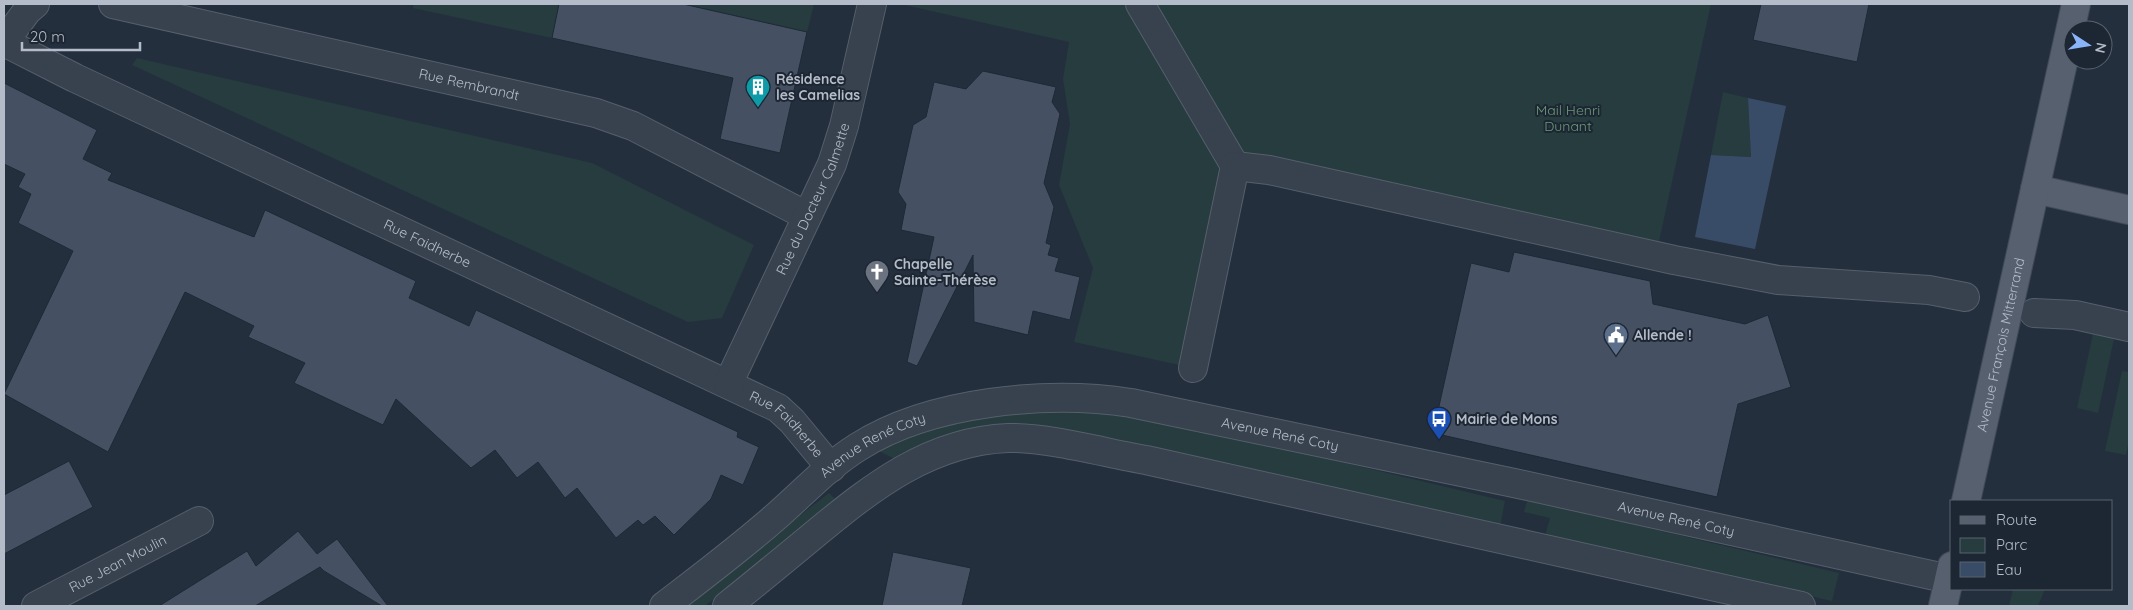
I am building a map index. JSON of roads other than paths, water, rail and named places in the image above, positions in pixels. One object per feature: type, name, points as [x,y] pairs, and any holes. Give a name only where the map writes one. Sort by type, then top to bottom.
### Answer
[{"type":"main road","name":"Avenue François Mitterrand","points":[[1966,500],[2076,4]]},
{"type":"main road","points":[[2035,189],[2129,210]]},
{"type":"main road","points":[[1943,606],[1950,572]]},
{"type":"street","points":[[4,42],[26,11],[35,4]]},
{"type":"street","name":"Rue Rembrandt","points":[[113,4],[596,112],[633,126],[807,216]]},
{"type":"street","name":"Rue du Docteur Calmette","points":[[728,384],[807,216],[826,180],[838,147],[872,4]]},
{"type":"street","points":[[1140,4],[1235,166],[1193,368]]},
{"type":"street","name":"Rue Faidherbe","points":[[4,42],[74,78],[778,408],[792,421],[831,468]]},
{"type":"street","points":[[1235,166],[1269,170],[1674,260],[1778,280],[1929,290],[1965,297]]},
{"type":"street","points":[[2034,313],[2075,315],[2129,327]]},
{"type":"street","name":"Avenue René Coty","points":[[664,606],[772,520],[858,446],[911,422],[940,413],[1028,398],[1054,396],[1099,398],[1950,572]]},
{"type":"street","points":[[727,606],[860,497],[907,466],[944,450],[966,444],[1009,438],[1057,444],[1146,460],[1801,606]]},
{"type":"street","name":"Rue Jean Moulin","points":[[36,606],[199,521]]},
{"type":"water","points":[[1748,98],[1786,106],[1755,249],[1695,237],[1711,155],[1751,157]]},
{"type":"place","name":"Résidence les Camelias","points":[[758,108]]},
{"type":"place","name":"Chapelle Sainte-Thérèse","points":[[877,293]]},
{"type":"place","name":"Allende !","points":[[1616,356]]},
{"type":"place","name":"Mairie de Mons","points":[[1439,440]]},
{"type":"park label","name":"Mail Henri Dunant","points":[[1568,118]]}]
